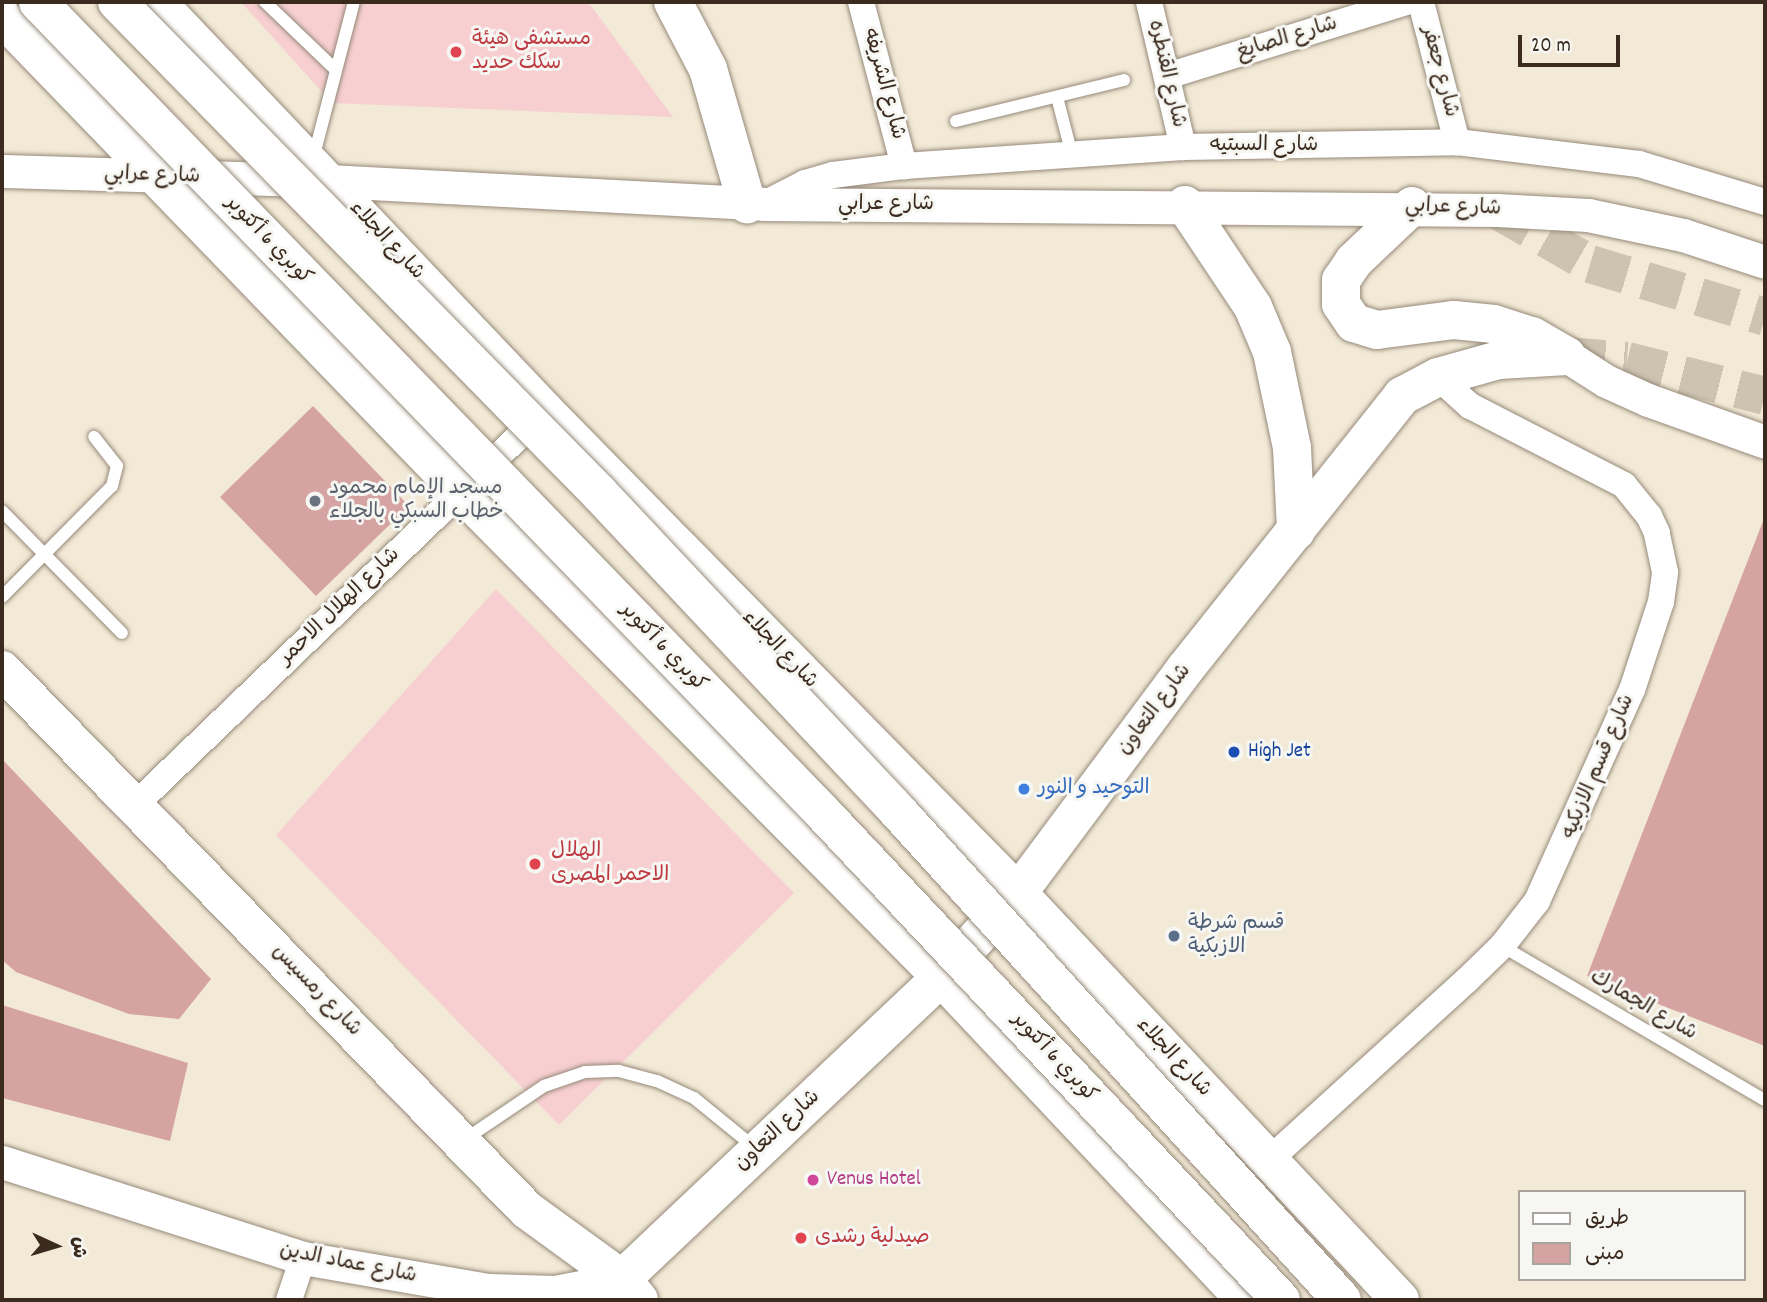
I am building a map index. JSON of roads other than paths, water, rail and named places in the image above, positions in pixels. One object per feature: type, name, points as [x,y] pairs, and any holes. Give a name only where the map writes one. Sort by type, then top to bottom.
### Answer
[{"type":"main road","name":"كوبري 6 أكتوبر","points":[[38,2],[815,804],[1281,1300]]},
{"type":"main road","points":[[117,2],[619,514],[904,817],[1342,1300]]},
{"type":"main road","name":"شارع الجلاء","points":[[157,2],[545,411],[1018,893],[1400,1300]]},
{"type":"main road","points":[[673,2],[708,69],[756,204]]},
{"type":"main road","points":[[2,17],[153,177],[941,978],[1245,1300]]},
{"type":"main road","points":[[1185,205],[1253,307],[1272,352],[1292,448],[1296,531]]},
{"type":"main road","points":[[1412,206],[1354,261],[1341,280],[1341,304],[1354,323],[1377,330],[1454,320],[1494,324],[1532,336],[1567,356]]},
{"type":"main road","name":"شارع التعاون","points":[[631,1289],[758,1151],[941,978],[1018,893],[1185,669],[1402,396],[1438,377],[1499,360],[1567,356]]},
{"type":"main road","name":"شارع رمسيس","points":[[2,670],[527,1210],[631,1289]]},
{"type":"street","name":"شارع الشريفه","points":[[861,2],[904,166]]},
{"type":"street","name":"شارع القنطره","points":[[1149,2],[1183,147]]},
{"type":"street","name":"شارع الصايغ","points":[[1167,76],[1406,2]]},
{"type":"street","name":"شارع جعفر","points":[[1420,2],[1457,142]]},
{"type":"street","name":"شارع السبتيه","points":[[756,204],[805,183],[833,175],[904,166],[1183,147],[1457,142],[1639,164],[1765,202]]},
{"type":"street","name":"شارع عرابي","points":[[2,171],[153,177],[321,172],[756,204],[1412,206],[1588,215],[1683,235],[1765,262]]},
{"type":"street","points":[[1567,356],[1648,400],[1765,442]]},
{"type":"street","name":"شارع قسم الازبكيه","points":[[1268,1161],[1502,946],[1552,876],[1654,633],[1665,572],[1649,516],[1623,485],[1470,406],[1438,377]]},
{"type":"street","name":"شارع الهلال الاحمر","points":[[135,804],[545,411]]},
{"type":"street","name":"شارع عماد الدين","points":[[2,1162],[303,1258],[488,1295],[631,1289]]},
{"type":"street","points":[[289,1300],[303,1258]]},
{"type":"lane","points":[[265,2],[336,70]]},
{"type":"lane","points":[[321,172],[336,70],[354,2]]},
{"type":"lane","points":[[956,121],[1124,80]]},
{"type":"lane","points":[[1057,97],[1072,155]]},
{"type":"lane","points":[[2,597],[117,477],[113,457],[94,437]]},
{"type":"lane","points":[[2,511],[122,633]]},
{"type":"lane","name":"شارع الجمارك","points":[[1502,946],[1765,1100]]},
{"type":"lane","points":[[461,1142],[544,1086],[585,1072],[619,1071],[657,1081],[694,1098],[758,1151]]},
{"type":"tunnel","points":[[1497,210],[1590,264],[1765,317]]},
{"type":"tunnel","points":[[1567,356],[1627,361],[1765,396]]},
{"type":"place","name":"مستشفى هيئة سكك حديد","points":[[456,52]]},
{"type":"place","name":"مسجد الإمام محمود خطاب السبكي بالجلاء","points":[[315,501]]},
{"type":"place","name":"High Jet","points":[[1234,752]]},
{"type":"place","name":"التوحيد و النور","points":[[1024,789]]},
{"type":"place","name":"الهلال الاحمر المصرى","points":[[535,864]]},
{"type":"place","name":"قسم شرطة الازبكية","points":[[1174,936]]},
{"type":"place","name":"Venus Hotel","points":[[813,1180]]},
{"type":"place","name":"صيدلية رشدى","points":[[801,1238]]}]
